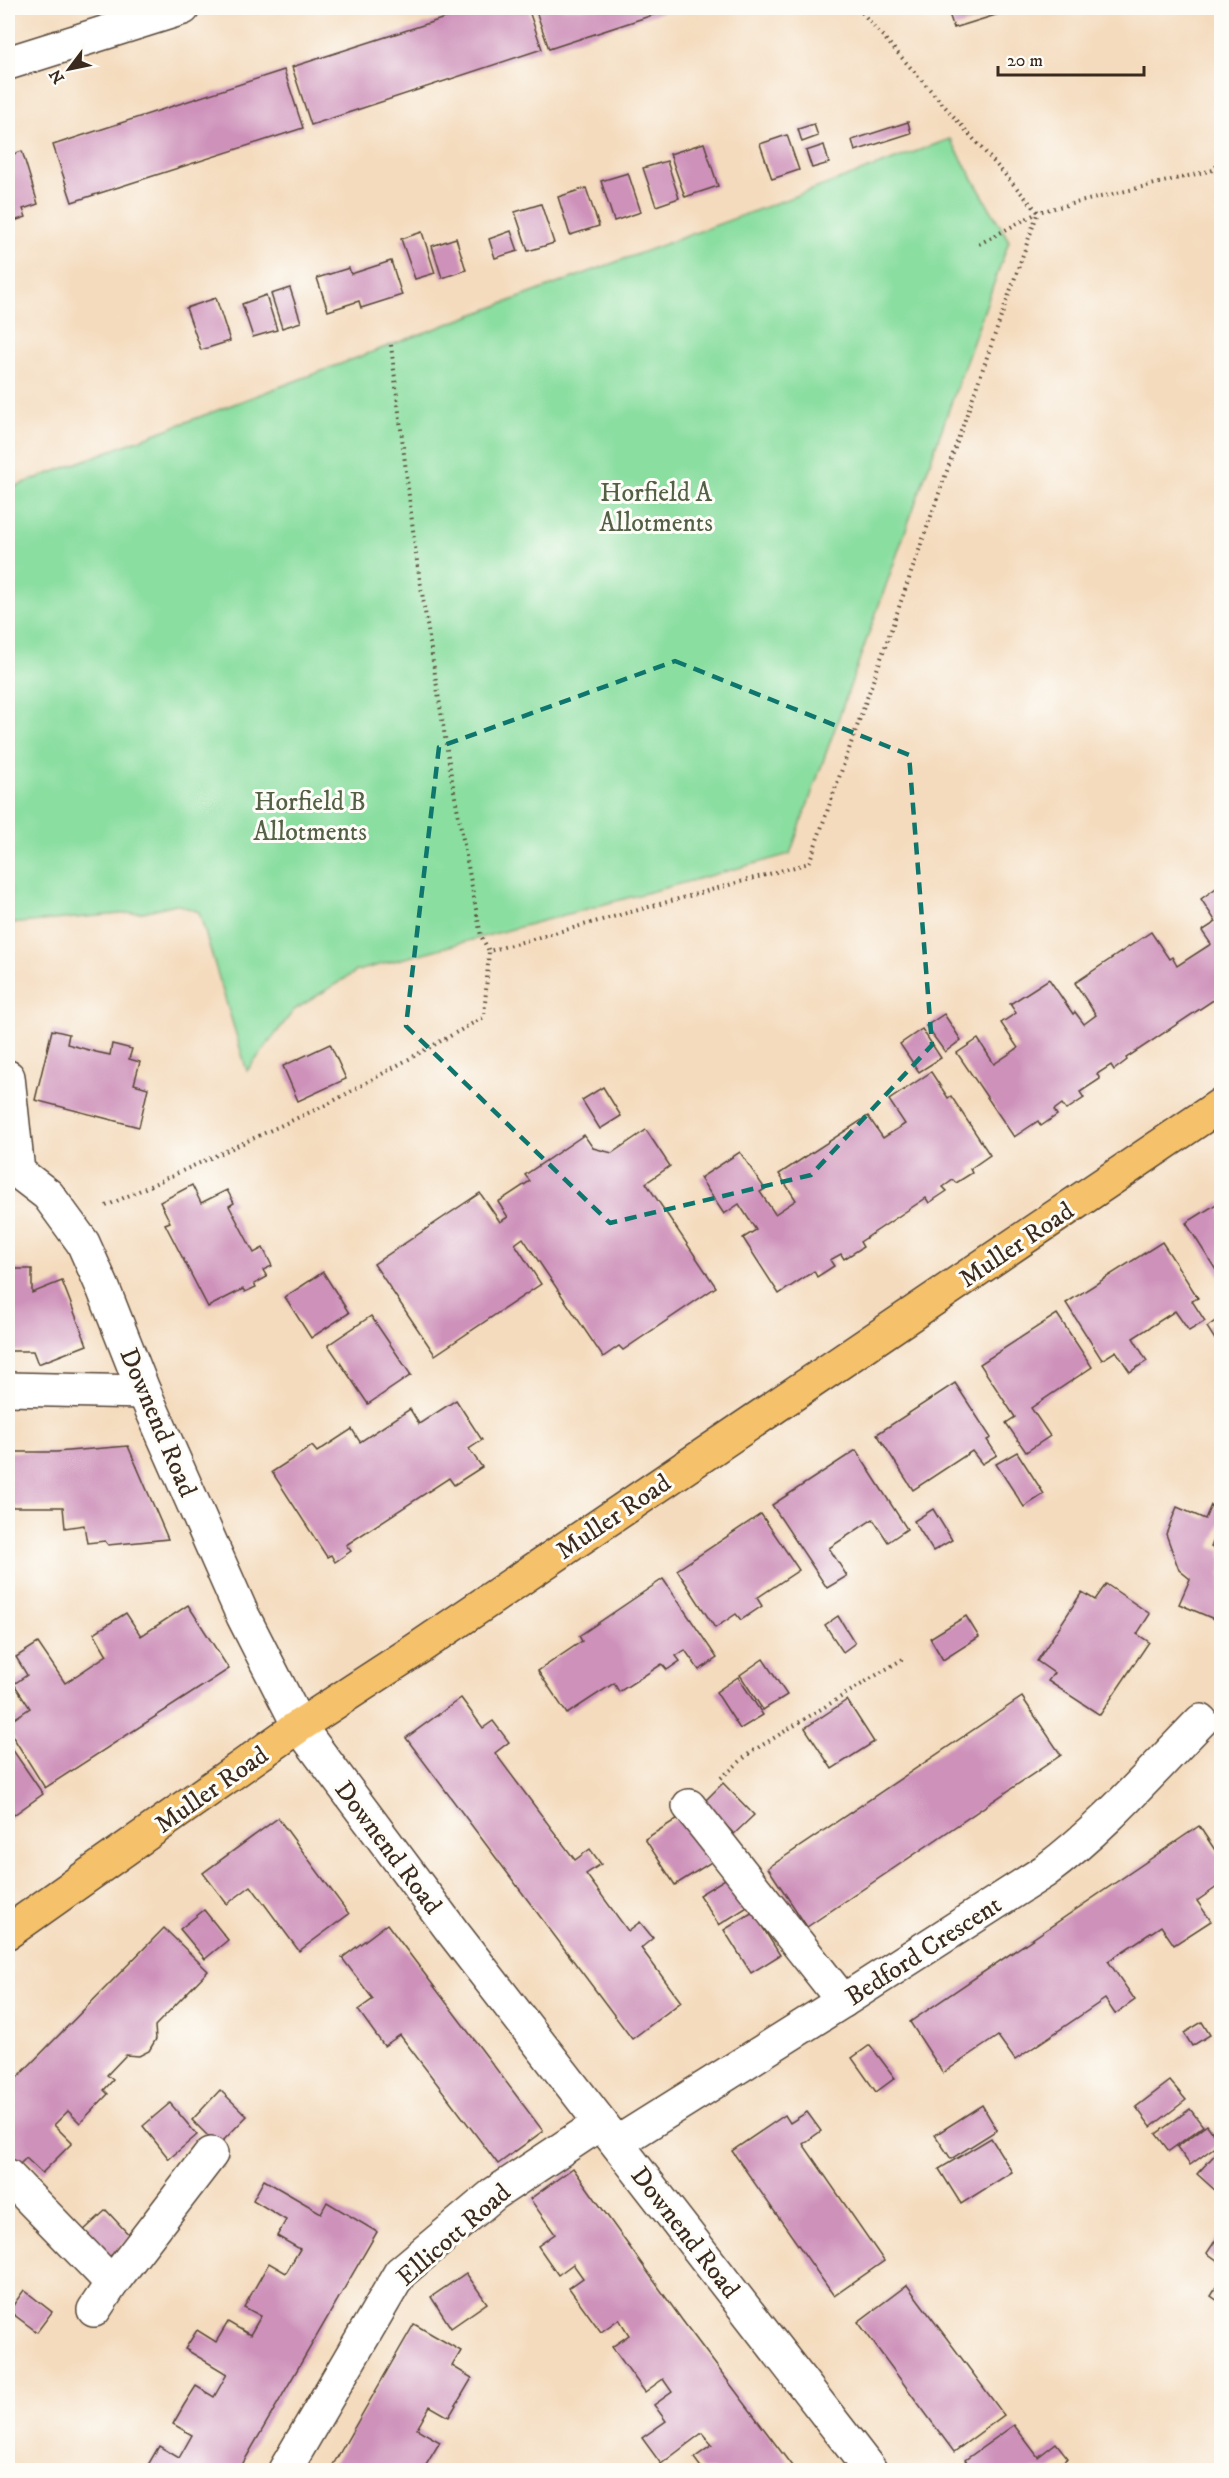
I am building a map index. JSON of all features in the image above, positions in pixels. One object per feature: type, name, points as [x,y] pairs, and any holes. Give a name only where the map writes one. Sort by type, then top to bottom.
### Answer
[{"type":"main road","name":"Muller Road","points":[[8,1932],[299,1726],[414,1651],[1221,1104]]},
{"type":"street","points":[[8,63],[183,8]]},
{"type":"street","points":[[8,1077],[13,1171]]},
{"type":"street","name":"Downend Road","points":[[13,1171],[48,1195],[83,1243],[144,1392],[243,1616],[299,1726],[438,1913],[870,2470]]},
{"type":"street","points":[[8,1389],[144,1392]]},
{"type":"street","name":"Bedford Crescent","points":[[609,2133],[843,2001],[1044,1871],[1071,1851],[1201,1720]]},
{"type":"street","points":[[688,1806],[843,2001]]},
{"type":"street","name":"Ellicott Road","points":[[285,2470],[400,2273],[494,2194],[609,2133]]},
{"type":"street","points":[[94,2310],[112,2283],[211,2154]]},
{"type":"street","points":[[8,2176],[112,2283]]},
{"type":"path","points":[[858,8],[1038,212]]},
{"type":"path","points":[[979,244],[1038,212],[1213,170],[1221,160]]},
{"type":"path","points":[[489,951],[809,863],[1038,212]]},
{"type":"path","points":[[69,1223],[330,1103],[484,1017],[489,951],[481,936],[449,763],[416,555],[391,345]]},
{"type":"path","points":[[688,1806],[751,1752],[906,1657]]},
{"type":"highlighted area","points":[[675,661],[909,755],[932,1045],[811,1175],[610,1223],[406,1026],[439,747]]},
{"type":"green space","points":[[950,139],[1009,241],[790,854],[357,971],[294,1010],[247,1071],[199,912],[176,904],[143,912],[8,924],[8,489]]},
{"type":"building","points":[[476,8],[528,8],[542,49],[311,125],[292,67]]},
{"type":"building","points":[[535,8],[674,8],[549,49]]},
{"type":"building","points":[[947,8],[1018,8],[954,28]]},
{"type":"building","points":[[284,70],[303,128],[72,202],[53,145]]},
{"type":"building","points":[[908,122],[911,133],[855,151],[852,140]]},
{"type":"building","points":[[814,124],[818,136],[802,142],[798,129]]},
{"type":"building","points":[[787,135],[799,170],[772,179],[760,144]]},
{"type":"building","points":[[704,143],[718,186],[685,197],[670,154]]},
{"type":"building","points":[[824,145],[829,163],[812,168],[806,151]]},
{"type":"building","points":[[22,151],[38,204],[23,209],[26,217],[8,223],[8,156]]},
{"type":"building","points":[[667,161],[679,198],[656,206],[643,168]]},
{"type":"building","points":[[628,173],[641,212],[614,221],[601,181]]},
{"type":"building","points":[[586,188],[599,226],[570,235],[558,197]]},
{"type":"building","points":[[541,204],[554,243],[528,251],[515,212]]},
{"type":"building","points":[[511,231],[518,251],[495,258],[489,239]]},
{"type":"building","points":[[422,232],[435,273],[415,279],[401,239]]},
{"type":"building","points":[[456,238],[466,270],[442,278],[432,246]]},
{"type":"building","points":[[391,261],[402,295],[361,308],[359,301],[328,311],[317,278],[349,268],[351,274]]},
{"type":"building","points":[[290,288],[301,322],[282,328],[271,294]]},
{"type":"building","points":[[266,295],[277,330],[253,337],[242,304]]},
{"type":"building","points":[[216,298],[230,341],[201,350],[186,308]]},
{"type":"building","points":[[1219,886],[1221,889],[1221,995],[1126,1058],[1127,1060],[1114,1070],[1111,1065],[1097,1074],[1100,1079],[1080,1092],[1084,1098],[1066,1110],[1062,1104],[1054,1110],[1057,1115],[1041,1126],[1038,1121],[1014,1137],[957,1053],[978,1039],[994,1064],[1018,1048],[1001,1023],[1016,1013],[1010,1004],[1049,979],[1073,1014],[1075,1012],[1084,1024],[1096,1015],[1075,983],[1151,932],[1169,959],[1172,957],[1177,966],[1211,944],[1202,931],[1216,922],[1201,899]]},
{"type":"building","points":[[944,1014],[961,1040],[945,1052],[926,1026]]},
{"type":"building","points":[[922,1029],[941,1058],[919,1072],[900,1044]]},
{"type":"building","points":[[52,1030],[69,1034],[67,1044],[96,1052],[110,1055],[112,1044],[132,1049],[129,1059],[140,1062],[134,1084],[148,1088],[139,1127],[35,1100]]},
{"type":"building","points":[[330,1044],[346,1079],[298,1101],[283,1066]]},
{"type":"building","points":[[931,1072],[948,1098],[951,1096],[990,1155],[970,1169],[972,1173],[956,1183],[953,1180],[943,1187],[947,1191],[929,1203],[926,1198],[860,1242],[863,1247],[844,1259],[841,1254],[830,1260],[834,1266],[817,1277],[814,1271],[779,1294],[743,1238],[756,1230],[739,1204],[724,1214],[700,1178],[740,1152],[765,1189],[760,1192],[775,1214],[796,1200],[779,1174],[868,1116],[883,1138],[905,1124],[889,1100]]},
{"type":"building","points":[[603,1087],[621,1116],[600,1129],[582,1100]]},
{"type":"building","points":[[646,1130],[670,1166],[646,1183],[716,1287],[623,1350],[619,1346],[603,1357],[523,1238],[515,1244],[541,1284],[435,1355],[374,1264],[480,1193],[500,1222],[508,1217],[498,1202],[530,1181],[525,1175],[584,1135],[593,1148],[612,1153]]},
{"type":"building","points":[[192,1185],[201,1203],[227,1190],[234,1203],[229,1206],[254,1253],[263,1248],[272,1266],[263,1270],[267,1277],[254,1284],[256,1287],[245,1292],[243,1289],[208,1307],[165,1224],[170,1222],[160,1202]]},
{"type":"building","points":[[1221,1201],[1221,1278],[1186,1223]]},
{"type":"building","points":[[1162,1242],[1198,1298],[1192,1301],[1205,1321],[1189,1331],[1175,1311],[1133,1338],[1147,1361],[1130,1372],[1116,1351],[1102,1360],[1066,1303]]},
{"type":"building","points":[[8,1269],[32,1269],[32,1293],[62,1281],[87,1345],[38,1364],[33,1351],[8,1351]]},
{"type":"building","points":[[323,1272],[349,1313],[311,1338],[285,1297]]},
{"type":"building","points":[[1057,1314],[1092,1367],[1031,1408],[1050,1436],[1026,1452],[1006,1423],[1015,1417],[980,1364]]},
{"type":"building","points":[[371,1316],[411,1375],[368,1404],[328,1345]]},
{"type":"building","points":[[1221,1317],[1221,1349],[1207,1327]]},
{"type":"building","points":[[955,1383],[991,1438],[987,1440],[997,1455],[982,1464],[972,1451],[913,1490],[877,1434]]},
{"type":"building","points":[[456,1400],[482,1440],[469,1449],[482,1467],[454,1485],[449,1478],[346,1545],[351,1551],[335,1562],[331,1555],[327,1557],[272,1472],[312,1446],[317,1452],[352,1429],[360,1442],[410,1409],[419,1424]]},
{"type":"building","points":[[128,1446],[168,1539],[108,1545],[105,1541],[87,1543],[84,1525],[65,1528],[63,1507],[8,1507],[8,1452],[56,1452]]},
{"type":"building","points":[[856,1450],[907,1529],[888,1542],[873,1519],[829,1548],[847,1576],[827,1588],[772,1505]]},
{"type":"building","points":[[1017,1452],[1044,1494],[1024,1507],[996,1464]]},
{"type":"building","points":[[1211,1505],[1221,1510],[1221,1522],[1211,1547],[1221,1551],[1221,1622],[1179,1604],[1190,1579],[1179,1570],[1166,1534],[1177,1507],[1205,1519]]},
{"type":"building","points":[[933,1509],[952,1540],[933,1551],[914,1521]]},
{"type":"building","points":[[761,1514],[799,1570],[757,1598],[762,1606],[741,1620],[736,1614],[715,1628],[677,1570]]},
{"type":"building","points":[[663,1579],[717,1658],[699,1670],[685,1650],[676,1656],[680,1661],[667,1670],[662,1664],[619,1692],[614,1683],[567,1714],[538,1671],[582,1641],[579,1636]]},
{"type":"building","points":[[1106,1584],[1150,1614],[1137,1634],[1149,1642],[1100,1715],[1048,1681],[1054,1673],[1037,1661],[1082,1592],[1095,1600]]},
{"type":"building","points":[[188,1605],[229,1669],[45,1788],[8,1729],[8,1723],[30,1708],[14,1684],[27,1675],[16,1657],[38,1643],[65,1683],[107,1655],[94,1633],[126,1613],[141,1636]]},
{"type":"building","points":[[838,1616],[855,1643],[843,1652],[825,1625]]},
{"type":"building","points":[[966,1616],[979,1637],[943,1660],[930,1638]]},
{"type":"building","points":[[763,1659],[787,1695],[763,1710],[740,1675]]},
{"type":"building","points":[[738,1677],[763,1715],[740,1729],[716,1692]]},
{"type":"building","points":[[1022,1697],[1061,1755],[807,1927],[768,1868]]},
{"type":"building","points":[[461,1698],[483,1728],[493,1721],[509,1742],[495,1753],[575,1860],[590,1849],[601,1864],[586,1874],[628,1931],[640,1922],[653,1938],[641,1948],[681,2002],[632,2039],[406,1738]]},
{"type":"building","points":[[847,1700],[874,1742],[832,1769],[805,1728]]},
{"type":"building","points":[[8,1743],[43,1794],[8,1819]]},
{"type":"building","points":[[723,1783],[754,1815],[734,1834],[704,1802]]},
{"type":"building","points":[[683,1815],[713,1861],[675,1885],[645,1839]]},
{"type":"building","points":[[278,1818],[349,1914],[299,1951],[251,1886],[227,1904],[203,1873]]},
{"type":"building","points":[[1199,1826],[1221,1859],[1221,1894],[1217,1887],[1197,1901],[1211,1921],[1174,1945],[1161,1926],[1108,1961],[1135,2000],[1115,2014],[1105,1999],[1015,2060],[998,2036],[943,2073],[910,2022]]},
{"type":"building","points":[[730,1876],[749,1906],[719,1925],[699,1895]]},
{"type":"building","points":[[204,1910],[228,1940],[205,1959],[180,1929]]},
{"type":"building","points":[[753,1912],[780,1955],[751,1973],[724,1930]]},
{"type":"building","points":[[387,1924],[543,2131],[498,2164],[400,2035],[384,2046],[358,2010],[373,1999],[342,1958]]},
{"type":"building","points":[[164,1928],[208,1971],[155,2026],[156,2039],[149,2051],[139,2056],[126,2055],[107,2075],[113,2080],[104,2090],[108,2094],[80,2123],[68,2111],[54,2125],[72,2143],[42,2173],[26,2158],[14,2170],[8,2164],[8,2087]]},
{"type":"building","points":[[1202,2022],[1210,2035],[1192,2046],[1184,2033]]},
{"type":"building","points":[[870,2045],[895,2078],[876,2092],[852,2058]]},
{"type":"building","points":[[1170,2081],[1186,2100],[1151,2127],[1136,2107]]},
{"type":"building","points":[[220,2090],[247,2116],[218,2146],[192,2120]]},
{"type":"building","points":[[170,2103],[197,2135],[169,2159],[143,2126]]},
{"type":"building","points":[[982,2105],[997,2130],[951,2159],[935,2135]]},
{"type":"building","points":[[1190,2109],[1203,2126],[1169,2151],[1156,2134]]},
{"type":"building","points":[[807,2112],[821,2131],[803,2144],[884,2261],[834,2296],[732,2151],[785,2115],[790,2123]]},
{"type":"building","points":[[1207,2125],[1220,2143],[1190,2165],[1177,2147]]},
{"type":"building","points":[[991,2138],[1012,2172],[961,2204],[939,2169]]},
{"type":"building","points":[[1221,2148],[1221,2187],[1217,2192],[1197,2174]]},
{"type":"building","points":[[573,2168],[682,2320],[795,2470],[703,2470],[694,2458],[712,2445],[702,2433],[661,2464],[642,2438],[666,2421],[654,2405],[672,2392],[663,2379],[645,2392],[612,2347],[629,2335],[619,2319],[601,2332],[569,2288],[583,2278],[573,2264],[558,2275],[538,2246],[555,2234],[530,2199]]},
{"type":"building","points":[[264,2180],[321,2213],[327,2202],[377,2232],[239,2470],[145,2470],[159,2446],[179,2458],[192,2435],[173,2424],[196,2386],[214,2397],[227,2374],[185,2349],[197,2330],[216,2342],[228,2322],[250,2335],[261,2316],[244,2307],[269,2263],[286,2273],[300,2249],[277,2236],[286,2220],[253,2200]]},
{"type":"building","points":[[106,2210],[131,2237],[107,2259],[82,2232]]},
{"type":"building","points":[[1221,2232],[1221,2263],[1207,2253]]},
{"type":"building","points":[[466,2273],[487,2303],[451,2328],[431,2297]]},
{"type":"building","points":[[1221,2280],[1221,2303],[1211,2296]]},
{"type":"building","points":[[907,2285],[1004,2415],[954,2452],[858,2322]]},
{"type":"building","points":[[24,2290],[52,2312],[37,2332],[9,2311]]},
{"type":"building","points":[[414,2324],[461,2351],[452,2366],[472,2378],[449,2417],[430,2406],[417,2429],[440,2442],[423,2470],[395,2468],[394,2470],[330,2470]]},
{"type":"building","points":[[1014,2425],[1038,2457],[1056,2443],[1068,2458],[1051,2470],[972,2470],[965,2460]]},
{"type":"park label","name":"Horfield A Allotments","points":[[656,507]]},
{"type":"park label","name":"Horfield B Allotments","points":[[310,816]]}]
